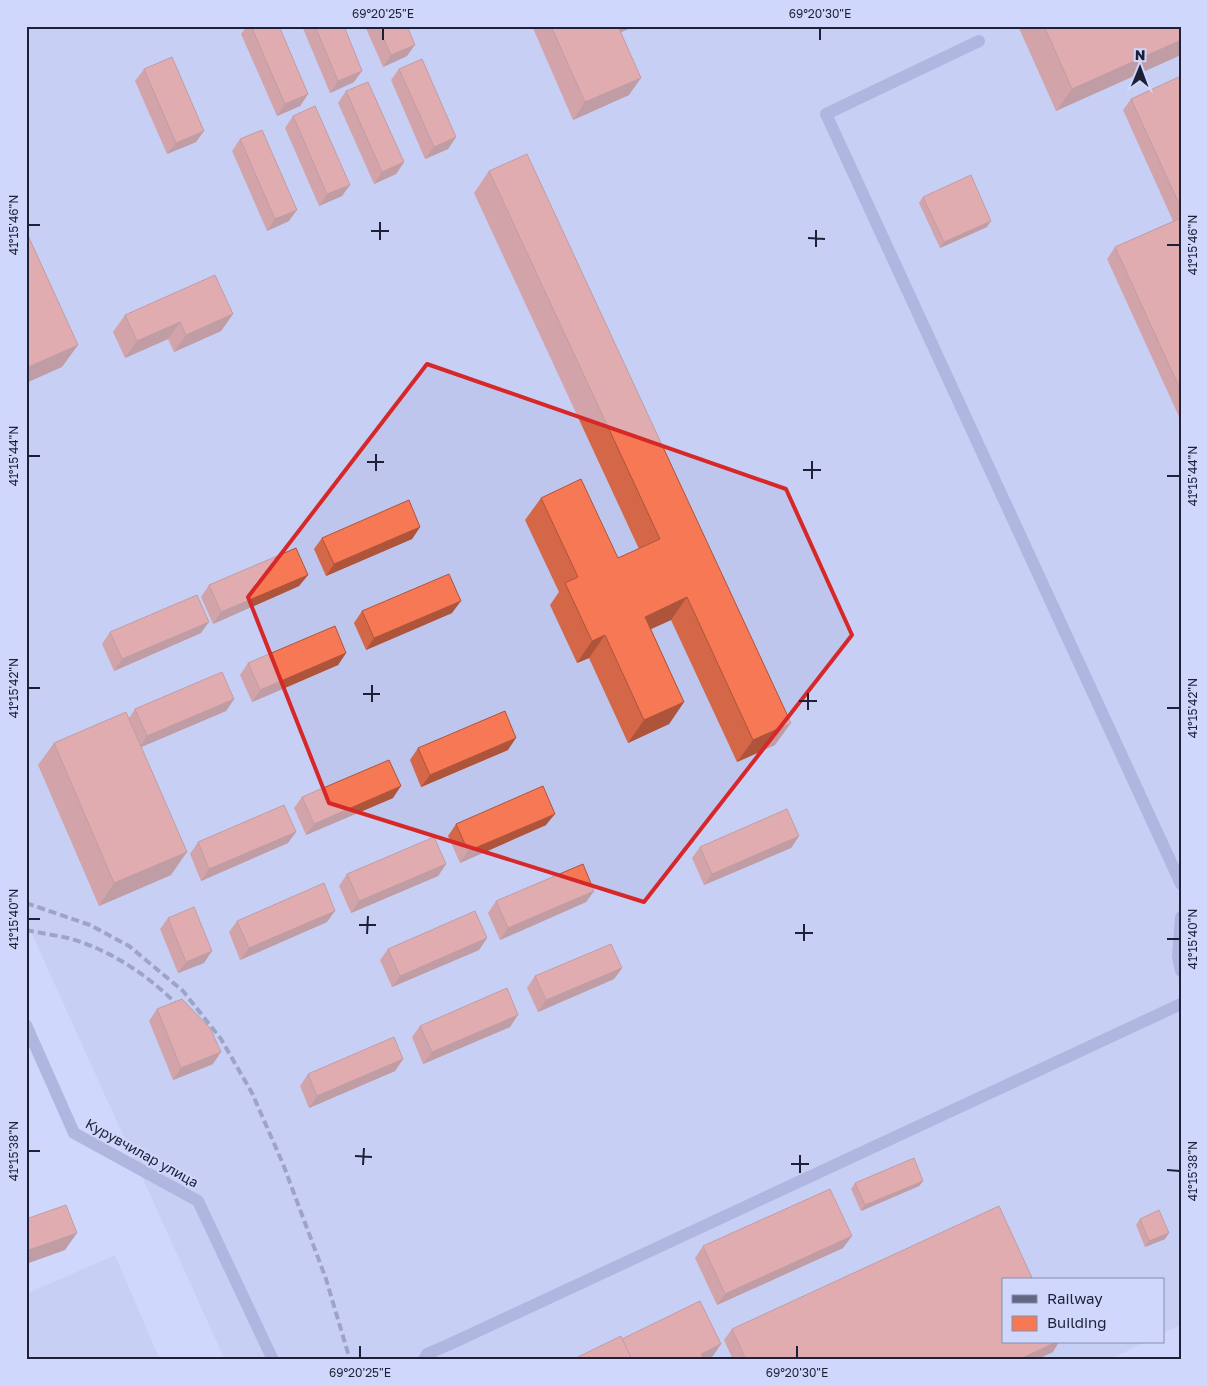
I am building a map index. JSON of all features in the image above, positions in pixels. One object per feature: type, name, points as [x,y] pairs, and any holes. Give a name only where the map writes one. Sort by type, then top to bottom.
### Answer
[{"type":"lane","points":[[979,41],[826,114],[1181,884]]},
{"type":"lane","points":[[1181,918],[1178,956],[1181,971]]},
{"type":"lane","points":[[424,1360],[427,1354],[1181,1004]]},
{"type":"lane","name":"Курувчилар улица","points":[[26,1025],[74,1133],[198,1201],[273,1360]]},
{"type":"highlighted area","points":[[427,364],[786,489],[852,635],[644,902],[329,803],[248,597]]},
{"type":"shaded area","points":[[26,26],[1181,26],[1181,1325],[1164,1333],[1164,1278],[1002,1278],[1002,1344],[1141,1344],[1109,1360],[225,1360],[26,921]]},
{"type":"shaded area","points":[[115,1255],[160,1360],[26,1360],[26,1294]]},
{"type":"building","points":[[251,26],[279,26],[308,94],[285,104]]},
{"type":"building","points":[[315,26],[344,26],[362,71],[338,81]]},
{"type":"building","points":[[378,26],[407,26],[415,45],[391,55]]},
{"type":"building","points":[[551,26],[618,26],[641,78],[585,102]]},
{"type":"building","points":[[1044,26],[1181,26],[1181,40],[1072,89]]},
{"type":"building","points":[[172,57],[204,131],[176,143],[144,69]]},
{"type":"building","points":[[422,59],[456,137],[434,147],[399,69]]},
{"type":"building","points":[[1181,76],[1181,208],[1131,99]]},
{"type":"building","points":[[368,82],[404,162],[382,172],[346,91]]},
{"type":"building","points":[[315,106],[350,185],[327,194],[293,116]]},
{"type":"building","points":[[262,130],[297,210],[275,219],[240,139]]},
{"type":"building","points":[[527,154],[791,723],[753,740],[687,597],[645,617],[684,702],[644,720],[605,635],[592,641],[565,583],[578,577],[541,498],[581,479],[618,558],[660,539],[489,171]]},
{"type":"building","points":[[971,175],[991,221],[944,242],[923,197]]},
{"type":"building","points":[[1181,218],[1181,391],[1115,247]]},
{"type":"building","points":[[26,231],[78,345],[26,368]]},
{"type":"building","points":[[215,275],[233,314],[186,335],[180,322],[137,341],[125,315]]},
{"type":"building","points":[[409,500],[420,527],[334,564],[322,538]]},
{"type":"building","points":[[296,548],[308,575],[221,612],[209,585]]},
{"type":"building","points":[[449,574],[461,601],[374,638],[362,611]]},
{"type":"building","points":[[197,595],[209,622],[122,659],[110,632]]},
{"type":"building","points":[[335,626],[346,653],[260,690],[248,663]]},
{"type":"building","points":[[222,672],[234,699],[147,736],[135,709]]},
{"type":"building","points":[[505,711],[516,738],[430,775],[418,748]]},
{"type":"building","points":[[126,712],[187,852],[114,883],[54,743]]},
{"type":"building","points":[[389,760],[401,786],[314,824],[302,797]]},
{"type":"building","points":[[543,786],[555,814],[468,851],[456,824]]},
{"type":"building","points":[[284,805],[296,832],[209,869],[198,842]]},
{"type":"building","points":[[787,809],[799,836],[712,874],[700,847]]},
{"type":"building","points":[[434,837],[446,864],[359,901],[347,874]]},
{"type":"building","points":[[583,864],[594,891],[508,928],[496,901]]},
{"type":"building","points":[[324,883],[335,911],[249,948],[237,921]]},
{"type":"building","points":[[194,907],[212,951],[186,962],[168,918]]},
{"type":"building","points":[[475,911],[487,938],[400,976],[388,949]]},
{"type":"building","points":[[611,944],[622,968],[546,1000],[535,976]]},
{"type":"building","points":[[507,988],[518,1015],[432,1052],[420,1026]]},
{"type":"building","points":[[182,999],[210,1028],[221,1052],[181,1068],[157,1009]]},
{"type":"building","points":[[394,1037],[403,1059],[317,1096],[308,1074]]},
{"type":"building","points":[[914,1158],[923,1181],[865,1205],[855,1183]]},
{"type":"building","points":[[830,1189],[852,1236],[725,1294],[703,1246]]},
{"type":"building","points":[[66,1205],[77,1233],[26,1251],[26,1219]]},
{"type":"building","points":[[999,1206],[1032,1278],[1002,1278],[1002,1344],[1052,1344],[1018,1360],[746,1360],[732,1329]]},
{"type":"building","points":[[1159,1210],[1169,1233],[1149,1241],[1140,1219]]},
{"type":"building","points":[[700,1301],[721,1344],[701,1354],[704,1360],[632,1360],[622,1339]]},
{"type":"building","points":[[621,1336],[632,1360],[577,1360],[576,1358]]},
{"type":"railway","points":[[26,903],[90,925],[129,946],[183,991],[221,1039],[252,1093],[283,1164],[326,1279],[350,1360]]},
{"type":"railway","points":[[26,930],[68,938],[84,943],[116,958],[146,977],[184,1012]]}]
